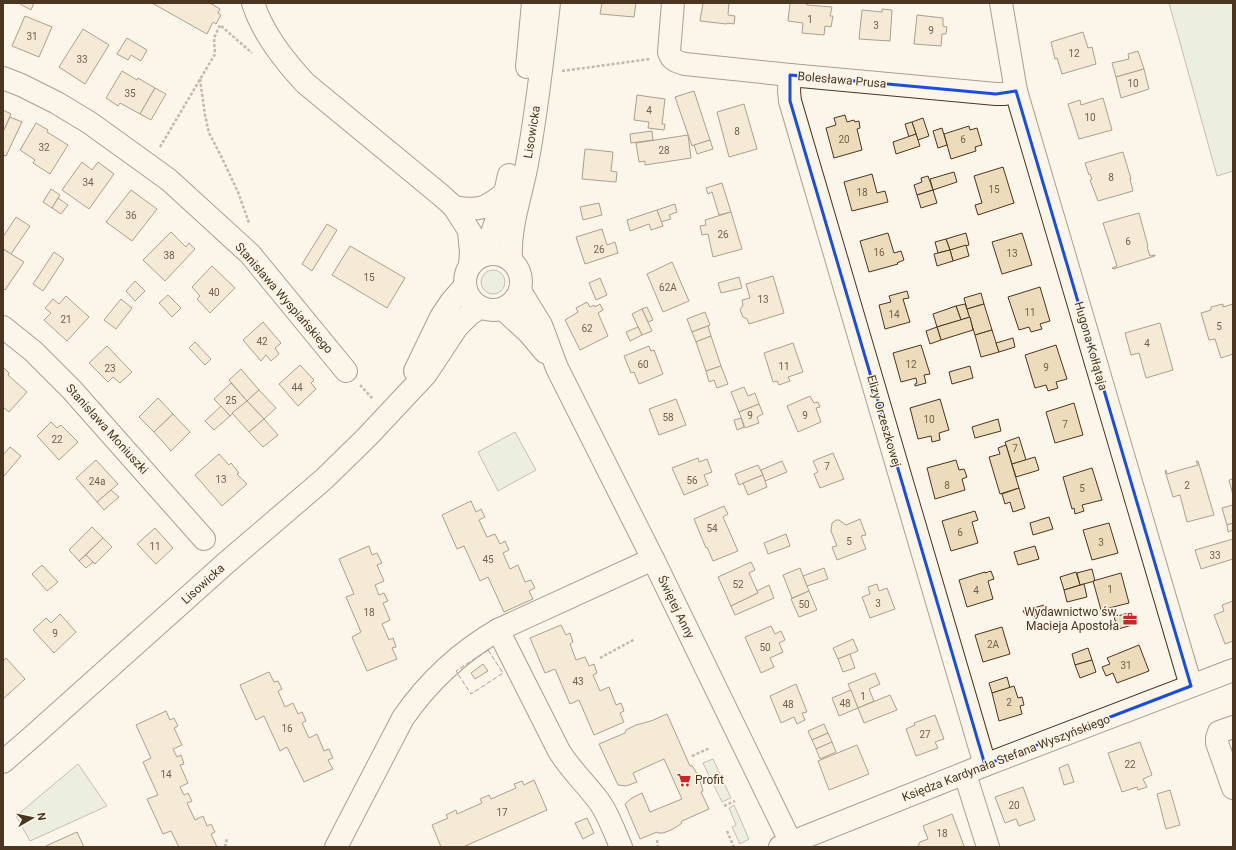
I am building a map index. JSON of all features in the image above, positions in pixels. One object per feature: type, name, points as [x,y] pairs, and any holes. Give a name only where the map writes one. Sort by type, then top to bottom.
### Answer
[{"type":"street","points":[[253,3],[272,43],[289,66],[305,83],[438,192],[454,207],[469,232],[478,260]]},
{"type":"street","name":"Lisowicka","points":[[478,260],[505,193],[516,145],[533,3]]},
{"type":"street","name":"Lisowicka","points":[[511,260],[510,246],[516,208],[527,166],[537,109],[549,3]]},
{"type":"street","points":[[670,56],[669,48],[673,3]]},
{"type":"street","name":"Hugona Kołłątaja","points":[[1002,3],[1016,91],[1191,686]]},
{"type":"street","name":"Bolesława Prusa","points":[[670,56],[677,62],[685,64],[790,75],[996,94],[1016,91]]},
{"type":"street","name":"Elizy Orzeszkowej","points":[[790,75],[788,91],[790,101],[985,765]]},
{"type":"street","name":"Stanisława Wyspiańskiego","points":[[3,78],[21,85],[57,103],[90,123],[169,180],[250,254],[346,371]]},
{"type":"street","points":[[454,207],[470,210],[482,208],[492,204],[505,193]]},
{"type":"street","points":[[499,254],[511,260],[520,274],[521,283],[520,291],[516,299],[510,305],[495,311],[487,310],[480,308],[469,299],[464,286],[466,271],[478,260],[499,254]]},
{"type":"street","name":"Lisowicka","points":[[399,402],[441,317],[464,286]]},
{"type":"street","name":"Świętej Anny","points":[[520,291],[541,325],[557,368],[653,560],[788,846]]},
{"type":"street","name":"Lisowicka","points":[[3,762],[324,479],[426,374],[457,327],[470,314],[480,308]]},
{"type":"street","name":"Świętej Anny","points":[[503,309],[529,333],[557,368]]},
{"type":"street","name":"Stanisława Moniuszki","points":[[3,327],[33,351],[72,390],[204,539]]},
{"type":"street","points":[[336,847],[403,718],[413,704],[442,671],[498,630],[653,560]]},
{"type":"street","points":[[498,630],[565,762],[604,808],[621,847]]},
{"type":"street","name":"Księdza Kardynała Stefana Wyszyńskiego","points":[[788,846],[985,765],[1233,670]]},
{"type":"street","points":[[1233,727],[1219,732],[1217,738],[1217,743],[1233,788]]},
{"type":"street","points":[[965,774],[988,847]]},
{"type":"path","points":[[149,165],[215,54],[214,38],[220,26]]},
{"type":"path","points":[[557,71],[670,56]]},
{"type":"path","points":[[200,79],[209,133],[238,192],[249,224]]},
{"type":"path","points":[[600,658],[635,638]]},
{"type":"path","points":[[692,756],[710,748]]},
{"type":"path","points":[[724,806],[736,801]]},
{"type":"path","points":[[727,831],[734,847]]},
{"type":"path","points":[[225,847],[227,838]]},
{"type":"path","points":[[657,840],[658,847]]},
{"type":"highlighted area","points":[[790,75],[996,94],[1016,91],[1191,686],[985,765],[790,101]]},
{"type":"green space","points":[[1169,3],[1233,3],[1233,171],[1217,176]]},
{"type":"green space","points":[[493,270],[498,271],[504,277],[504,287],[498,293],[493,294],[488,293],[482,287],[481,282],[482,277],[488,271]]},
{"type":"green space","points":[[515,432],[536,470],[498,491],[478,452]]},
{"type":"green space","points":[[713,759],[731,798],[722,802],[703,763]]},
{"type":"green space","points":[[78,764],[107,806],[30,841],[16,816]]},
{"type":"green space","points":[[734,805],[749,839],[740,844],[732,827],[736,825],[729,808]]},
{"type":"building","points":[[20,3],[34,3],[31,10]]},
{"type":"building","points":[[152,3],[210,3],[220,9],[218,13],[221,15],[216,24],[213,22],[207,34]]},
{"type":"building","points":[[602,3],[636,3],[634,17],[600,14]]},
{"type":"building","points":[[703,3],[729,3],[728,15],[735,16],[734,24],[700,21]]},
{"type":"building","points":[[790,3],[807,3],[807,5],[832,7],[830,16],[833,16],[831,27],[825,26],[824,35],[802,33],[803,23],[788,21]]},
{"type":"building","points":[[882,9],[892,10],[890,41],[859,39],[862,10],[882,12]]},
{"type":"building","points":[[917,15],[943,18],[943,26],[947,27],[946,34],[942,34],[941,46],[914,44]]},
{"type":"building","points":[[25,16],[52,27],[39,57],[12,46]]},
{"type":"building","points":[[83,29],[109,45],[85,84],[59,67]]},
{"type":"building","points":[[1083,32],[1088,48],[1092,47],[1096,64],[1062,74],[1057,58],[1055,59],[1051,42]]},
{"type":"building","points":[[127,38],[147,50],[141,61],[131,55],[128,60],[117,54]]},
{"type":"building","points":[[1138,51],[1144,69],[1116,77],[1112,63],[1129,59],[1128,54]]},
{"type":"building","points":[[1144,69],[1149,89],[1121,98],[1116,77]]},
{"type":"building","points":[[122,71],[155,88],[140,114],[120,103],[118,106],[106,98]]},
{"type":"building","points":[[155,88],[166,94],[151,120],[140,114]]},
{"type":"building","points":[[694,91],[710,140],[692,146],[675,97]]},
{"type":"building","points":[[637,95],[665,99],[662,124],[665,124],[664,130],[648,128],[649,122],[634,120]]},
{"type":"building","points":[[1103,98],[1112,130],[1079,139],[1068,104],[1080,100],[1081,105]]},
{"type":"building","points":[[744,104],[757,149],[729,157],[717,112]]},
{"type":"building","points":[[3,110],[11,114],[3,132]]},
{"type":"building","points":[[845,115],[847,122],[854,120],[855,122],[859,121],[860,128],[857,129],[862,150],[834,158],[826,128],[836,125],[834,118]]},
{"type":"building","points":[[10,117],[22,122],[6,156],[3,155],[3,132]]},
{"type":"building","points":[[923,118],[929,136],[918,140],[912,122]]},
{"type":"building","points":[[912,122],[916,134],[909,137],[905,124]]},
{"type":"building","points":[[36,123],[68,145],[50,174],[33,163],[35,160],[20,150]]},
{"type":"building","points":[[969,126],[970,130],[977,128],[982,145],[975,147],[976,151],[951,159],[944,134]]},
{"type":"building","points":[[942,128],[947,145],[938,148],[933,131]]},
{"type":"building","points":[[652,131],[653,140],[631,143],[630,134]]},
{"type":"building","points":[[916,134],[920,146],[896,154],[893,142]]},
{"type":"building","points":[[688,135],[691,158],[645,165],[645,161],[639,162],[636,143]]},
{"type":"building","points":[[710,140],[713,149],[697,154],[694,145]]},
{"type":"building","points":[[585,149],[613,152],[611,171],[617,172],[616,182],[582,179]]},
{"type":"building","points":[[1123,152],[1133,191],[1098,201],[1090,180],[1092,179],[1085,163]]},
{"type":"building","points":[[82,162],[92,170],[98,162],[114,174],[89,209],[62,190]]},
{"type":"building","points":[[1003,167],[1014,203],[978,215],[975,205],[982,203],[974,176]]},
{"type":"building","points":[[954,172],[957,182],[933,190],[930,179]]},
{"type":"building","points":[[872,174],[877,193],[885,191],[888,202],[852,211],[844,182]]},
{"type":"building","points":[[928,176],[933,190],[917,195],[914,185],[922,182],[921,178]]},
{"type":"building","points":[[722,183],[731,212],[719,215],[712,192],[708,194],[706,188]]},
{"type":"building","points":[[51,189],[60,195],[52,208],[43,202]]},
{"type":"building","points":[[131,190],[157,209],[132,241],[106,222]]},
{"type":"building","points":[[933,190],[937,203],[921,208],[917,195]]},
{"type":"building","points":[[58,198],[68,205],[61,214],[52,208]]},
{"type":"building","points":[[599,203],[602,215],[583,220],[580,207]]},
{"type":"building","points":[[675,204],[677,212],[669,215],[671,219],[661,222],[657,210]]},
{"type":"building","points":[[657,210],[663,226],[651,230],[649,224],[630,231],[627,220]]},
{"type":"building","points":[[731,212],[742,249],[713,257],[708,234],[702,235],[700,226],[706,225],[705,220]]},
{"type":"building","points":[[1139,213],[1150,256],[1155,256],[1113,269],[1112,268],[1117,266],[1103,223]]},
{"type":"building","points":[[16,217],[30,226],[11,254],[3,249],[3,237]]},
{"type":"building","points":[[327,224],[337,230],[312,271],[302,264]]},
{"type":"building","points":[[602,229],[607,245],[615,242],[618,253],[585,264],[576,237]]},
{"type":"building","points":[[171,232],[186,247],[189,243],[195,249],[165,281],[143,260]]},
{"type":"building","points":[[888,233],[894,253],[901,251],[904,260],[897,263],[898,264],[869,272],[860,241]]},
{"type":"building","points":[[966,233],[969,245],[950,250],[946,239]]},
{"type":"building","points":[[1022,233],[1032,265],[1002,274],[992,242]]},
{"type":"building","points":[[946,239],[950,250],[938,253],[935,242]]},
{"type":"building","points":[[966,245],[969,256],[953,261],[950,250]]},
{"type":"building","points":[[350,246],[405,278],[387,308],[332,275]]},
{"type":"building","points":[[3,249],[24,262],[5,290],[3,288]]},
{"type":"building","points":[[950,250],[953,261],[937,266],[934,254]]},
{"type":"building","points":[[54,252],[64,259],[43,291],[33,284]]},
{"type":"building","points":[[672,262],[689,301],[663,312],[647,274]]},
{"type":"building","points":[[212,266],[235,288],[210,313],[197,299],[200,296],[192,287]]},
{"type":"building","points":[[773,276],[784,313],[749,324],[747,319],[743,317],[740,310],[743,305],[742,300],[750,298],[746,284]]},
{"type":"building","points":[[739,277],[742,288],[721,293],[718,283]]},
{"type":"building","points":[[600,278],[607,295],[596,300],[589,283]]},
{"type":"building","points":[[135,281],[145,291],[135,301],[126,291]]},
{"type":"building","points":[[1040,287],[1050,321],[1040,324],[1042,329],[1031,332],[1029,327],[1019,330],[1008,297]]},
{"type":"building","points":[[907,291],[909,298],[903,299],[910,322],[885,329],[879,305],[891,302],[889,296]]},
{"type":"building","points":[[981,293],[984,304],[967,309],[964,298]]},
{"type":"building","points":[[168,295],[181,308],[172,317],[159,303]]},
{"type":"building","points":[[66,296],[89,317],[67,341],[44,320],[51,313],[45,308],[53,299],[59,304]]},
{"type":"building","points":[[121,299],[132,308],[116,329],[104,320]]},
{"type":"building","points":[[587,302],[590,307],[594,305],[595,307],[600,304],[603,310],[598,313],[608,336],[580,350],[565,320],[578,312],[576,308]]},
{"type":"building","points":[[965,304],[970,317],[961,320],[956,306]]},
{"type":"building","points":[[984,304],[992,330],[975,335],[967,309]]},
{"type":"building","points":[[1223,304],[1223,307],[1233,304],[1233,354],[1221,358],[1215,339],[1209,340],[1201,313],[1211,310],[1211,307]]},
{"type":"building","points":[[956,306],[961,320],[937,327],[933,314]]},
{"type":"building","points":[[647,307],[653,320],[648,322],[642,309]]},
{"type":"building","points":[[642,309],[652,331],[642,335],[632,314]]},
{"type":"building","points":[[705,312],[710,325],[692,332],[687,319]]},
{"type":"building","points":[[970,317],[973,330],[941,340],[937,327]]},
{"type":"building","points":[[263,322],[281,343],[275,348],[279,354],[271,361],[266,355],[261,361],[243,340]]},
{"type":"building","points":[[1160,323],[1173,370],[1146,378],[1139,353],[1131,355],[1125,333]]},
{"type":"building","points":[[708,326],[711,336],[696,342],[692,332]]},
{"type":"building","points":[[638,327],[642,335],[630,341],[626,332]]},
{"type":"building","points":[[937,327],[941,340],[930,344],[926,331]]},
{"type":"building","points":[[992,330],[999,352],[981,357],[975,335]]},
{"type":"building","points":[[711,336],[721,366],[706,371],[696,342]]},
{"type":"building","points":[[1013,338],[1015,347],[999,352],[996,343]]},
{"type":"building","points":[[195,342],[211,359],[205,365],[189,348]]},
{"type":"building","points":[[793,343],[803,372],[788,377],[790,381],[779,385],[777,381],[773,382],[764,353]]},
{"type":"building","points":[[921,345],[930,374],[924,375],[926,383],[915,386],[917,383],[916,378],[901,382],[893,353]]},
{"type":"building","points":[[1056,345],[1067,379],[1056,382],[1058,388],[1048,391],[1046,385],[1035,388],[1025,355]]},
{"type":"building","points":[[107,346],[132,372],[120,383],[113,377],[108,382],[89,363]]},
{"type":"building","points":[[649,346],[651,351],[654,350],[663,374],[639,384],[634,372],[631,373],[624,356]]},
{"type":"building","points":[[300,365],[314,380],[311,383],[316,389],[298,406],[279,384]]},
{"type":"building","points":[[721,366],[728,384],[717,388],[714,380],[709,382],[706,371]]},
{"type":"building","points":[[970,366],[973,378],[952,384],[949,372]]},
{"type":"building","points":[[4,368],[9,373],[8,375],[27,392],[9,412],[3,407]]},
{"type":"building","points":[[241,369],[259,390],[247,401],[229,380]]},
{"type":"building","points":[[231,383],[247,401],[230,416],[214,399]]},
{"type":"building","points":[[744,387],[748,396],[755,393],[759,404],[739,412],[731,392]]},
{"type":"building","points":[[259,390],[276,408],[264,419],[247,401]]},
{"type":"building","points":[[810,396],[814,403],[818,402],[820,407],[816,408],[821,422],[798,432],[787,406]]},
{"type":"building","points":[[158,398],[173,414],[154,432],[139,417]]},
{"type":"building","points":[[676,399],[686,425],[659,435],[649,409]]},
{"type":"building","points":[[940,399],[949,430],[939,433],[940,440],[932,442],[931,436],[918,439],[910,408]]},
{"type":"building","points":[[247,401],[264,419],[249,432],[232,413]]},
{"type":"building","points":[[1074,403],[1083,435],[1055,443],[1046,412]]},
{"type":"building","points":[[759,404],[763,414],[757,417],[759,423],[745,428],[739,412]]},
{"type":"building","points":[[221,406],[230,416],[214,430],[205,421]]},
{"type":"building","points":[[173,414],[190,432],[171,451],[154,432]]},
{"type":"building","points":[[741,418],[744,427],[737,430],[734,420]]},
{"type":"building","points":[[264,419],[278,435],[263,447],[249,432]]},
{"type":"building","points":[[998,419],[1001,431],[975,438],[972,427]]},
{"type":"building","points":[[51,422],[57,428],[61,425],[78,442],[59,460],[37,436]]},
{"type":"building","points":[[1019,437],[1026,460],[1012,464],[1005,442]]},
{"type":"building","points":[[1006,445],[1019,488],[1000,494],[989,457],[1000,454],[998,448]]},
{"type":"building","points":[[10,447],[21,456],[4,476],[3,455]]},
{"type":"building","points":[[833,453],[844,479],[820,488],[814,474],[818,472],[813,461]]},
{"type":"building","points":[[219,454],[229,465],[231,463],[239,473],[237,474],[247,484],[222,506],[195,475]]},
{"type":"building","points":[[1035,457],[1039,470],[1016,477],[1012,464]]},
{"type":"building","points":[[698,458],[699,462],[707,459],[712,472],[704,475],[708,485],[684,495],[672,468]]},
{"type":"building","points":[[96,460],[118,484],[97,502],[76,478]]},
{"type":"building","points":[[956,460],[959,470],[964,469],[967,477],[962,479],[965,490],[935,499],[927,468]]},
{"type":"building","points":[[782,461],[787,472],[765,481],[761,470]]},
{"type":"building","points":[[1196,461],[1198,461],[1214,515],[1187,522],[1180,495],[1173,497],[1165,471],[1166,470],[1167,474],[1198,465]]},
{"type":"building","points":[[758,465],[763,475],[739,485],[735,474]]},
{"type":"building","points":[[1092,468],[1102,500],[1082,505],[1084,511],[1075,514],[1074,508],[1072,509],[1063,477]]},
{"type":"building","points":[[763,475],[767,487],[748,495],[743,483]]},
{"type":"building","points":[[1233,479],[1233,495],[1229,480]]},
{"type":"building","points":[[1019,488],[1025,508],[1013,512],[1010,502],[1005,504],[1002,494]]},
{"type":"building","points":[[111,490],[119,497],[104,510],[97,502]]},
{"type":"building","points":[[471,501],[476,512],[481,509],[485,517],[479,520],[487,537],[495,534],[500,544],[505,541],[509,550],[503,553],[510,569],[518,565],[525,582],[531,580],[535,588],[529,591],[533,599],[504,612],[488,577],[480,581],[464,546],[457,549],[442,515]]},
{"type":"building","points":[[1233,505],[1233,523],[1227,525],[1222,508]]},
{"type":"building","points":[[724,506],[728,514],[723,517],[738,551],[713,561],[694,519]]},
{"type":"building","points":[[975,511],[978,520],[972,522],[978,543],[951,551],[942,521]]},
{"type":"building","points":[[1049,517],[1053,529],[1033,535],[1030,523]]},
{"type":"building","points":[[860,519],[866,535],[861,536],[866,549],[837,560],[832,547],[837,546],[831,531],[832,523],[839,520],[846,525]]},
{"type":"building","points":[[1109,523],[1118,553],[1092,560],[1083,530]]},
{"type":"building","points":[[1233,523],[1233,530],[1228,532],[1227,525]]},
{"type":"building","points":[[92,527],[103,538],[79,561],[69,550]]},
{"type":"building","points":[[155,528],[173,548],[156,564],[137,544]]},
{"type":"building","points":[[786,534],[790,546],[768,554],[764,543]]},
{"type":"building","points":[[103,538],[112,547],[95,564],[86,555]]},
{"type":"building","points":[[1233,539],[1233,559],[1201,569],[1195,550]]},
{"type":"building","points":[[369,546],[372,555],[377,553],[382,563],[377,565],[384,581],[375,585],[379,595],[384,593],[388,601],[383,603],[390,620],[382,624],[389,640],[393,638],[396,647],[392,648],[397,659],[367,671],[352,637],[361,632],[346,597],[354,594],[339,559]]},
{"type":"building","points":[[1035,546],[1039,559],[1018,565],[1014,552]]},
{"type":"building","points":[[86,555],[93,562],[86,568],[79,561]]},
{"type":"building","points":[[751,562],[755,570],[749,573],[758,593],[731,606],[718,577]]},
{"type":"building","points":[[42,565],[58,582],[47,591],[32,574]]},
{"type":"building","points":[[800,568],[809,591],[792,598],[783,575]]},
{"type":"building","points":[[824,568],[828,579],[807,586],[803,576]]},
{"type":"building","points":[[1092,569],[1095,581],[1080,585],[1077,573]]},
{"type":"building","points":[[991,571],[994,579],[988,581],[993,599],[967,607],[959,580]]},
{"type":"building","points":[[1076,572],[1080,585],[1064,590],[1060,577]]},
{"type":"building","points":[[1121,573],[1129,603],[1101,610],[1093,581]]},
{"type":"building","points":[[877,584],[879,591],[887,588],[895,609],[870,618],[862,597],[870,594],[868,587]]},
{"type":"building","points":[[1084,584],[1087,597],[1067,602],[1064,590]]},
{"type":"building","points":[[769,585],[774,598],[735,615],[731,606],[758,593],[757,591]]},
{"type":"building","points":[[809,591],[817,610],[799,617],[791,599]]},
{"type":"building","points":[[1233,601],[1233,641],[1225,644],[1214,615],[1224,611],[1222,605]]},
{"type":"building","points":[[1044,605],[1046,613],[1032,617],[1031,614],[1025,614],[1023,611]]},
{"type":"building","points":[[1132,612],[1136,624],[1118,629],[1114,617]]},
{"type":"building","points":[[60,614],[76,632],[54,653],[33,630],[46,618],[51,623]]},
{"type":"building","points":[[561,625],[566,635],[570,633],[573,642],[570,644],[576,660],[585,657],[589,666],[594,664],[597,673],[593,675],[600,691],[609,687],[616,705],[621,703],[624,711],[620,713],[624,722],[594,735],[579,700],[570,704],[555,669],[545,673],[530,638]]},
{"type":"building","points":[[771,626],[775,634],[781,631],[785,640],[779,643],[783,652],[770,658],[774,667],[761,673],[745,637]]},
{"type":"building","points":[[1002,627],[1010,654],[983,662],[975,635]]},
{"type":"building","points":[[853,639],[858,651],[838,659],[833,648]]},
{"type":"building","points":[[1139,645],[1149,671],[1117,683],[1113,673],[1106,676],[1102,667],[1110,664],[1107,658]]},
{"type":"building","points":[[1088,648],[1092,660],[1075,665],[1072,654]]},
{"type":"building","points":[[850,654],[855,668],[843,672],[838,659]]},
{"type":"building","points":[[6,658],[25,679],[3,699],[3,661]]},
{"type":"building","points":[[1092,660],[1096,672],[1080,678],[1075,665]]},
{"type":"building","points":[[483,664],[488,671],[475,679],[471,673]]},
{"type":"building","points":[[269,672],[274,682],[278,681],[282,689],[278,691],[285,707],[293,703],[298,714],[302,712],[306,721],[302,723],[309,738],[317,734],[324,751],[329,749],[333,758],[328,760],[333,769],[304,782],[287,747],[280,751],[264,716],[256,720],[240,685]]},
{"type":"building","points":[[875,673],[880,684],[869,689],[874,701],[858,708],[848,684]]},
{"type":"building","points":[[1007,677],[1010,688],[992,693],[989,683]]},
{"type":"building","points":[[796,684],[807,712],[802,713],[805,720],[797,724],[794,717],[781,723],[770,696]]},
{"type":"building","points":[[1014,686],[1018,698],[1022,697],[1024,705],[1020,706],[1022,714],[999,721],[992,693]]},
{"type":"building","points":[[851,690],[858,708],[839,716],[832,698]]},
{"type":"building","points":[[890,695],[897,710],[864,723],[858,708]]},
{"type":"building","points":[[166,711],[170,720],[174,718],[178,726],[174,728],[182,745],[173,749],[177,757],[181,755],[184,764],[180,765],[188,783],[180,787],[184,795],[188,793],[192,801],[187,803],[195,820],[203,816],[207,826],[211,824],[215,832],[211,834],[217,847],[179,847],[171,831],[163,834],[147,799],[158,795],[143,762],[151,758],[136,725]]},
{"type":"building","points":[[667,714],[690,766],[693,767],[699,777],[703,791],[701,792],[709,809],[682,821],[681,824],[671,830],[663,833],[657,832],[640,839],[625,804],[632,798],[642,793],[650,812],[682,799],[664,759],[633,773],[637,782],[626,786],[618,785],[599,744],[625,733],[626,730],[636,725],[651,721]]},
{"type":"building","points":[[935,715],[944,739],[935,742],[938,748],[916,756],[906,729],[915,725],[914,723]]},
{"type":"building","points":[[824,724],[828,733],[812,740],[808,731]]},
{"type":"building","points":[[828,733],[832,742],[816,749],[812,740]]},
{"type":"building","points":[[832,742],[836,752],[820,759],[816,749]]},
{"type":"building","points":[[1140,742],[1152,775],[1143,779],[1147,787],[1138,790],[1137,787],[1122,792],[1108,753]]},
{"type":"building","points":[[857,745],[869,774],[829,790],[818,761]]},
{"type":"building","points":[[1068,764],[1074,782],[1064,785],[1059,768]]},
{"type":"building","points":[[534,780],[547,810],[463,847],[441,847],[432,825],[448,818],[446,815],[456,810],[457,814],[482,803],[480,799],[489,795],[491,799],[516,788],[514,784],[522,781],[524,785]]},
{"type":"building","points":[[1023,787],[1035,820],[1019,826],[1016,819],[1005,823],[995,797]]},
{"type":"building","points":[[1170,790],[1180,825],[1166,829],[1157,794]]},
{"type":"building","points":[[952,814],[964,846],[918,846],[920,842],[928,839],[923,826]]},
{"type":"building","points":[[587,818],[594,833],[583,839],[575,823]]},
{"type":"building","points":[[77,832],[84,847],[46,847],[46,846]]},
{"type":"fence","points":[[488,650],[503,673],[471,694],[456,671],[488,650]]},
{"type":"place","name":"Wydawnictwo św. Macieja Apostoła","points":[[1130,619]]},
{"type":"place","name":"Profit","points":[[684,780]]}]
